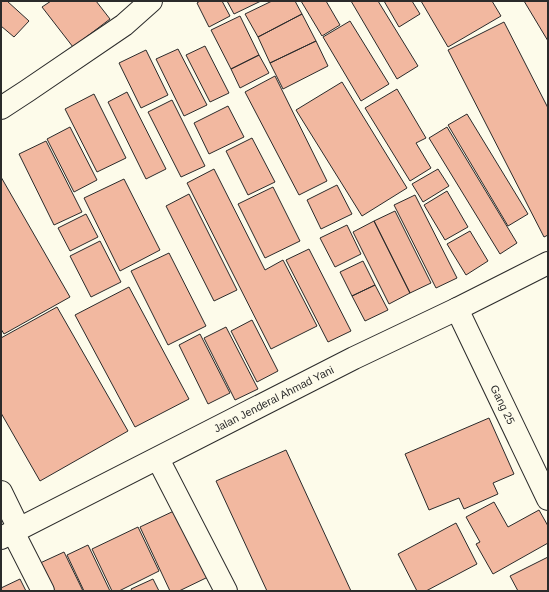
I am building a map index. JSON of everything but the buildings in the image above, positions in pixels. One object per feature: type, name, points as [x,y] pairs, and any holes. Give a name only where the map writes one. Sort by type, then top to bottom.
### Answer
[{"type":"street","points":[[1,108],[124,25],[151,1]]},
{"type":"street","name":"Jalan Jenderal Ahmad Yani","points":[[11,533],[354,358],[548,264]]},
{"type":"street","name":"Gang 25","points":[[457,309],[548,500]]},
{"type":"street","points":[[158,459],[226,591]]},
{"type":"street","points":[[1,492],[11,533],[43,591]]}]
